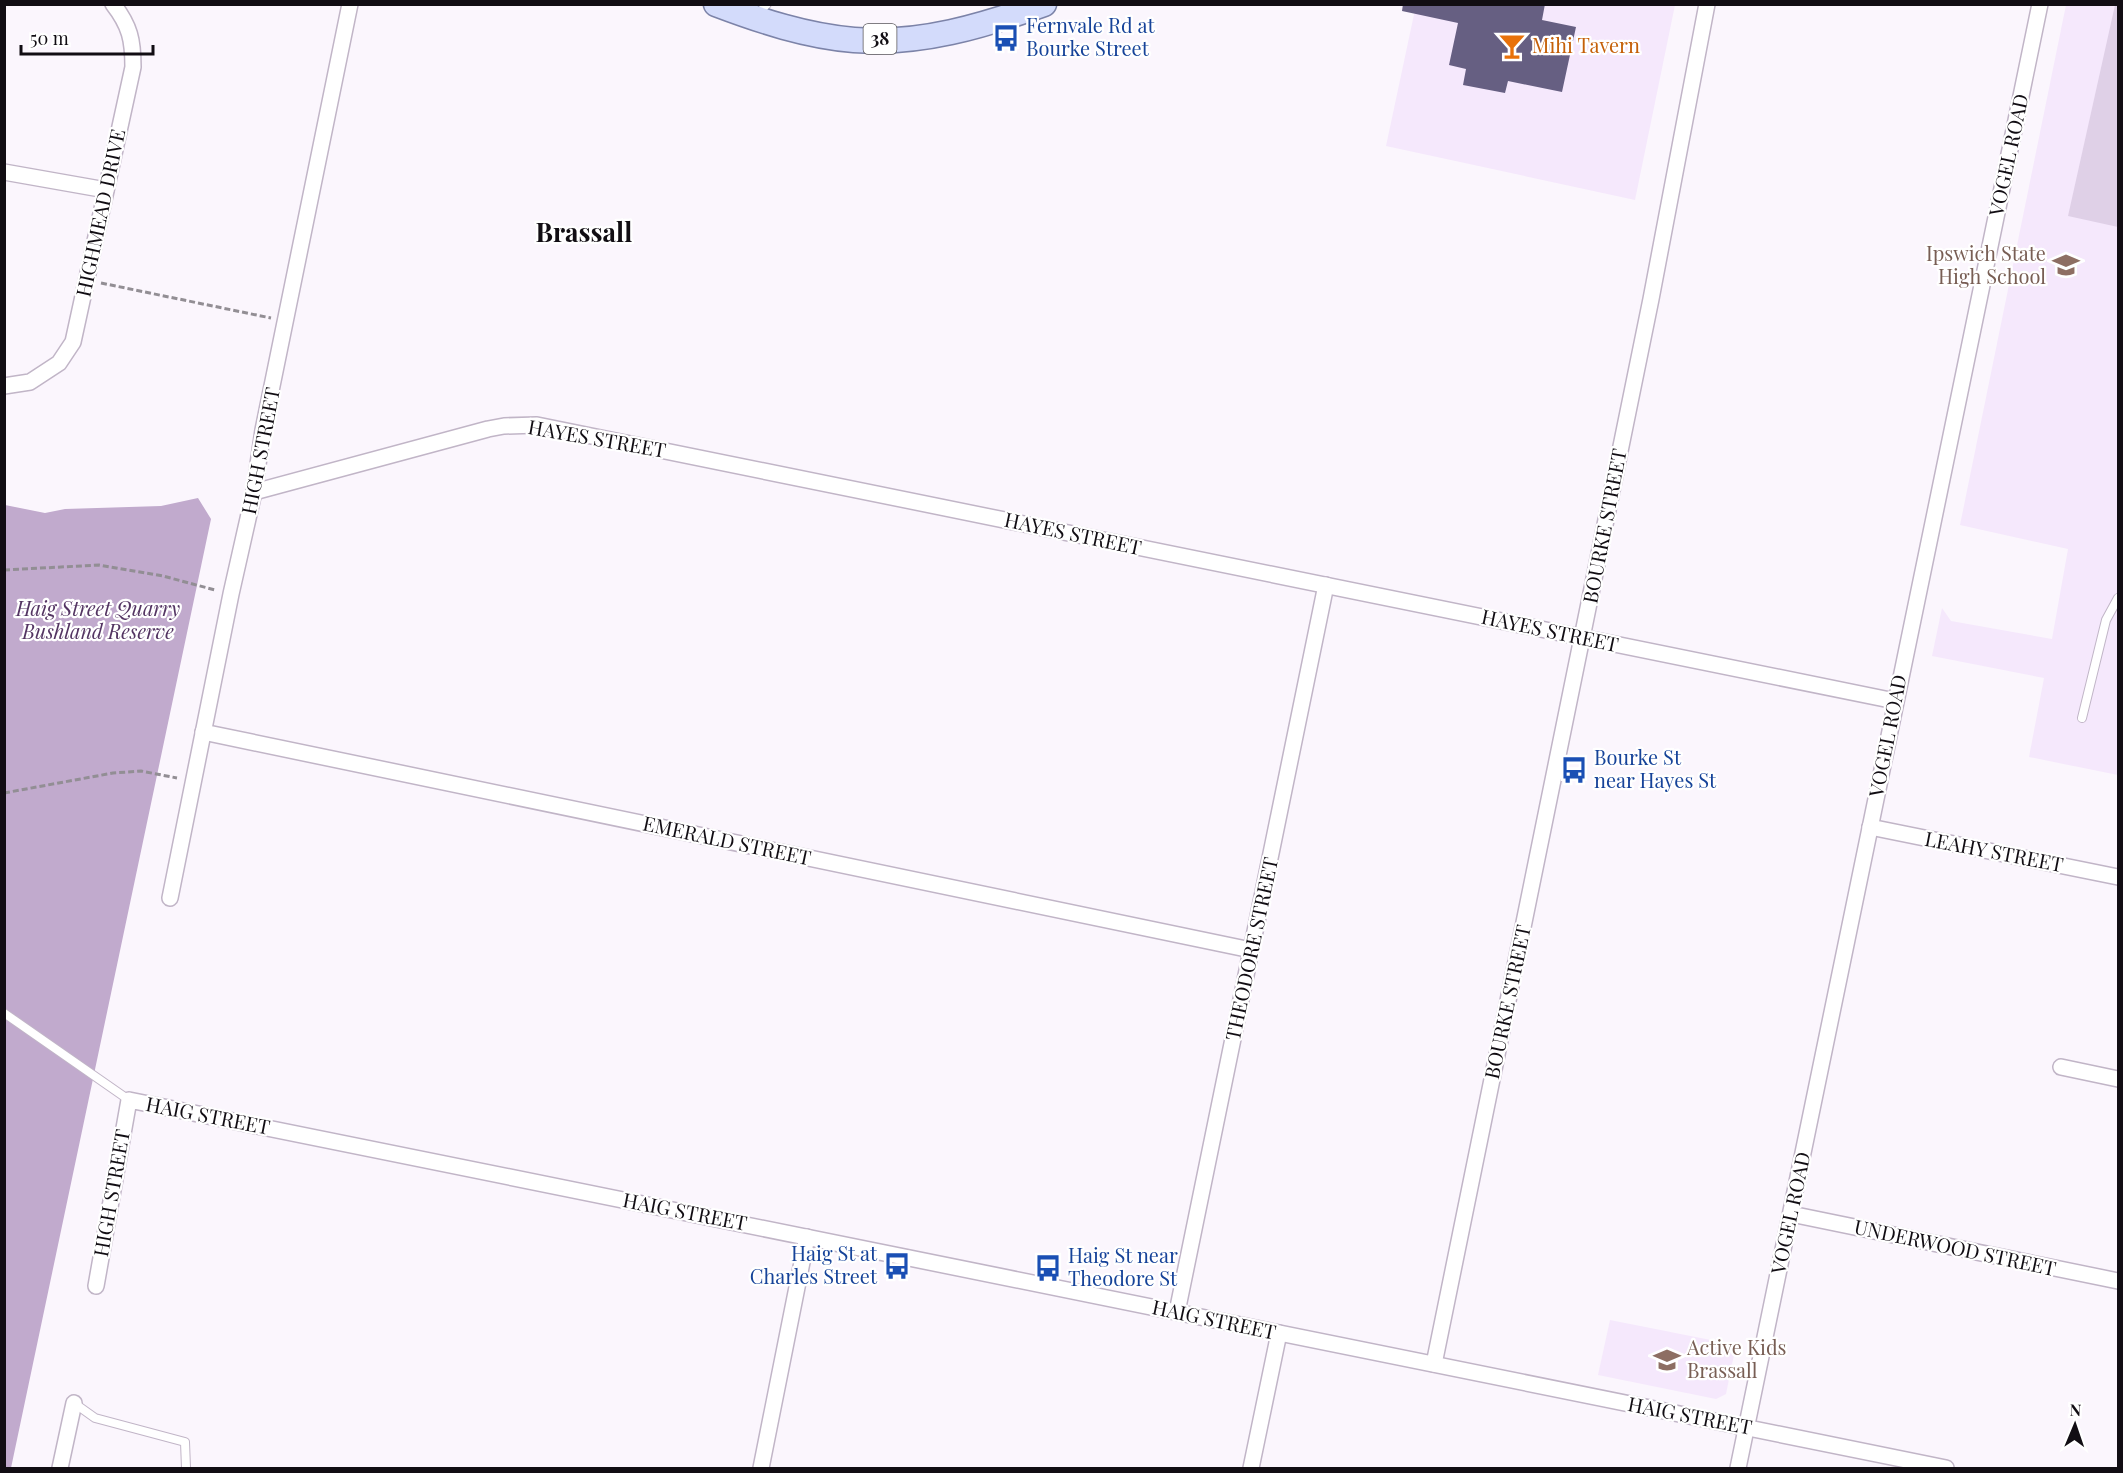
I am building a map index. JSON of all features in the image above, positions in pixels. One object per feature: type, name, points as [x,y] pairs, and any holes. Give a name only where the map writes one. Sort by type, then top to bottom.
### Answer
[{"type":"main road","name":"38","points":[[716,4],[760,12],[796,31],[855,40],[909,39],[946,33],[995,22],[1044,4]]},
{"type":"street","name":"HIGHMEAD DRIVE","points":[[4,386],[30,382],[59,363],[73,342],[133,67],[133,43],[127,26],[113,4]]},
{"type":"street","name":"HIGH STREET","points":[[170,897],[231,594],[254,492],[263,430],[350,4]]},
{"type":"street","name":"BOURKE STREET","points":[[1434,1364],[1651,299],[1707,4]]},
{"type":"street","name":"VOGEL ROAD","points":[[1738,1468],[2040,4]]},
{"type":"street","points":[[4,172],[106,190]]},
{"type":"street","name":"HAYES STREET","points":[[254,492],[488,429],[537,425],[1895,701]]},
{"type":"street","name":"THEODORE STREET","points":[[1177,1312],[1326,585]]},
{"type":"street","name":"EMERALD STREET","points":[[203,732],[1251,950]]},
{"type":"street","name":"LEAHY STREET","points":[[1870,827],[2118,877]]},
{"type":"street","points":[[2061,1067],[2118,1079]]},
{"type":"street","name":"HIGH STREET","points":[[96,1286],[129,1100]]},
{"type":"street","name":"HAIG STREET","points":[[129,1100],[1946,1468]]},
{"type":"street","name":"UNDERWOOD STREET","points":[[1791,1214],[2118,1281]]},
{"type":"street","points":[[761,1468],[807,1237]]},
{"type":"street","points":[[1251,1468],[1279,1333]]},
{"type":"street","points":[[60,1468],[74,1403]]},
{"type":"lane","points":[[2082,718],[2106,620],[2118,598]]},
{"type":"lane","points":[[6,1016],[129,1100]]},
{"type":"lane","points":[[74,1403],[95,1418],[185,1442],[186,1468]]},
{"type":"path","points":[[87,281],[276,319]]},
{"type":"path","points":[[4,570],[99,565],[163,576],[231,594]]},
{"type":"path","points":[[4,793],[113,773],[141,771],[193,781]]},
{"type":"shaded area","points":[[1416,5],[1675,5],[1635,200],[1386,146]]},
{"type":"shaded area","name":"Ipswich State High School","points":[[2066,5],[2118,5],[2118,775],[2029,757],[2044,678],[1932,656],[1942,608],[1951,621],[2052,639],[2068,549],[1960,525]]},
{"type":"shaded area","points":[[2115,5],[2118,5],[2118,227],[2068,216]]},
{"type":"shaded area","name":"Active Kids Brassall","points":[[1610,1320],[1736,1345],[1726,1394],[1716,1399],[1598,1375]]},
{"type":"green space","name":"Haig Street Quarry Bushland Reserve","points":[[198,498],[211,519],[11,1468],[5,1468],[5,505],[45,513],[65,509],[161,506]]},
{"type":"building","name":"Mihi Tavern","points":[[1403,4],[1545,4],[1542,20],[1576,27],[1562,92],[1508,81],[1505,93],[1463,85],[1466,69],[1449,65],[1458,23],[1402,11]]},
{"type":"place","name":"Fernvale Rd at Bourke Street","points":[[1006,38]]},
{"type":"place","name":"Mihi Tavern","points":[[1512,46]]},
{"type":"place","name":"Ipswich State High School","points":[[2066,265]]},
{"type":"place","name":"Bourke St near Hayes St","points":[[1574,770]]},
{"type":"place","name":"Haig St at Charles Street","points":[[897,1266]]},
{"type":"place","name":"Haig St near Theodore St","points":[[1048,1268]]},
{"type":"place","name":"Active Kids Brassall","points":[[1667,1360]]},
{"type":"district","name":"Brassall","points":[[584,233]]}]
